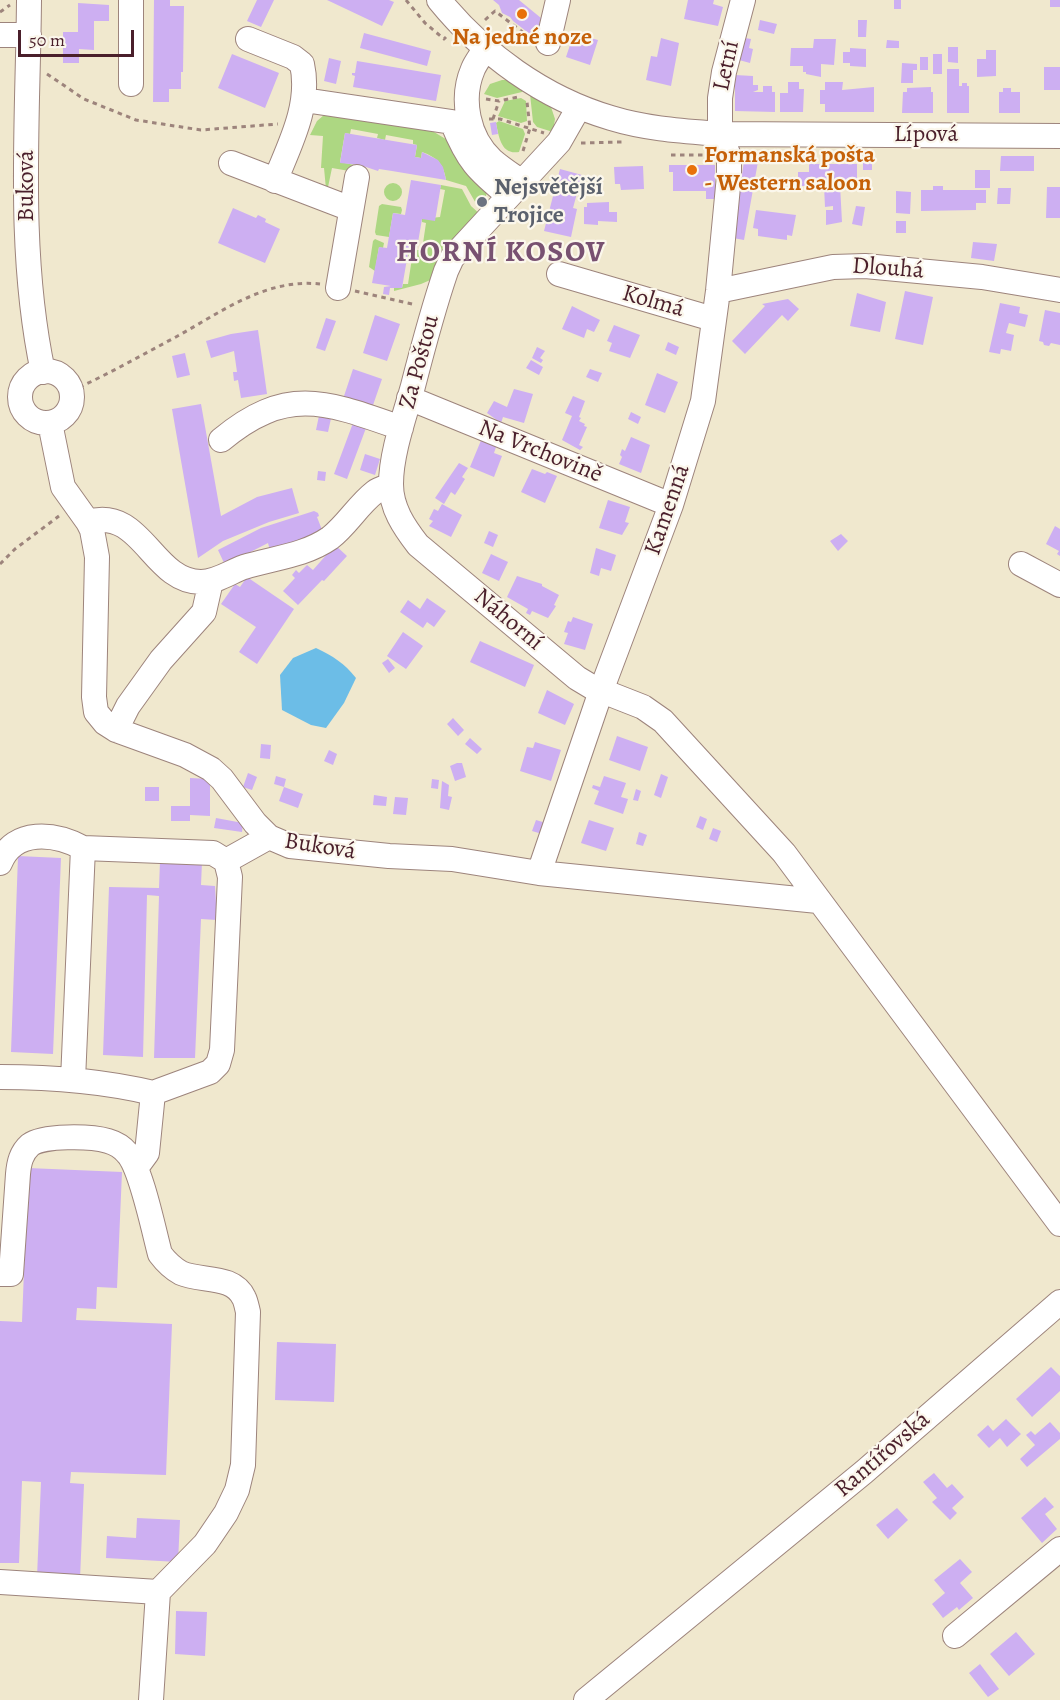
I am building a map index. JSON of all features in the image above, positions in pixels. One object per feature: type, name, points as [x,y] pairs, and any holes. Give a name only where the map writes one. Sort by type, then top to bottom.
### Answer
[{"type":"street","name":"Buková","points":[[29,0],[28,266],[33,322],[43,372]]},
{"type":"street","points":[[131,0],[131,84]]},
{"type":"street","points":[[439,0],[458,24],[510,68],[579,106],[639,125],[722,139]]},
{"type":"street","points":[[549,41],[558,0]]},
{"type":"street","name":"Letní","points":[[722,139],[720,98],[724,72],[743,0]]},
{"type":"street","points":[[0,35],[29,35]]},
{"type":"street","points":[[248,39],[293,57],[302,64],[305,81],[301,111],[275,181]]},
{"type":"street","points":[[485,49],[473,70],[469,84],[467,100],[471,126],[484,152],[516,189]]},
{"type":"street","name":"Za Poštou","points":[[418,545],[402,525],[391,485],[401,428],[446,271],[452,258],[559,142],[579,106]]},
{"type":"street","points":[[301,111],[452,122],[470,160],[485,177],[516,189]]},
{"type":"street","name":"Lípová","points":[[722,139],[1060,136]]},
{"type":"street","name":"Kamenná","points":[[539,873],[601,691],[670,505],[703,401],[718,291],[729,176],[729,156],[722,139]]},
{"type":"street","points":[[231,163],[351,209]]},
{"type":"street","points":[[338,288],[357,177]]},
{"type":"street","name":"Dlouhá","points":[[718,291],[833,267],[865,266],[982,277],[1060,290]]},
{"type":"street","name":"Kolmá","points":[[559,274],[713,319]]},
{"type":"street","points":[[43,372],[57,374],[68,384],[71,391],[70,408],[65,415],[50,423],[28,416],[21,403],[10,396],[36,374],[43,372]]},
{"type":"street","name":"Na Vrchovině","points":[[409,398],[670,505]]},
{"type":"street","points":[[221,440],[252,416],[281,405],[305,403],[357,412],[401,428]]},
{"type":"street","name":"Buková","points":[[50,423],[63,487],[81,513],[93,538],[98,570],[96,712],[105,723],[116,730],[185,755],[211,769],[222,778],[255,824],[269,837],[290,846],[389,856],[452,859],[539,873],[818,901]]},
{"type":"street","points":[[81,513],[122,524],[174,574],[200,582],[211,581],[242,568],[304,551],[330,537],[375,492],[391,485]]},
{"type":"street","name":"Náhorní","points":[[418,545],[578,678],[601,691],[643,707],[663,721],[784,853],[1060,1224]]},
{"type":"street","points":[[1021,564],[1060,585]]},
{"type":"street","points":[[116,730],[128,706],[161,660],[204,612],[211,581]]},
{"type":"street","points":[[0,863],[10,845],[27,837],[49,837],[73,843],[82,848],[213,853],[226,861],[230,877],[222,1050],[218,1064],[210,1072],[153,1093],[119,1085],[73,1080],[0,1077]]},
{"type":"street","points":[[226,861],[269,837]]},
{"type":"street","points":[[73,1080],[82,848]]},
{"type":"street","points":[[136,1168],[147,1152],[153,1093]]},
{"type":"street","points":[[0,1274],[11,1275],[19,1166],[29,1146],[49,1138],[107,1140],[127,1153],[136,1168],[160,1254],[172,1268],[188,1275],[220,1280],[233,1286],[244,1297],[248,1312],[243,1464],[237,1491],[226,1513],[205,1544],[158,1592],[151,1700]]},
{"type":"street","name":"Rantířovská","points":[[586,1700],[864,1472],[1060,1302]]},
{"type":"street","points":[[955,1636],[1060,1549]]},
{"type":"street","points":[[0,1582],[158,1592]]},
{"type":"path","points":[[406,0],[425,23],[444,39]]},
{"type":"path","points":[[482,24],[495,11],[514,28],[534,40],[549,41]]},
{"type":"path","points":[[47,74],[84,99],[136,120],[201,130],[301,111]]},
{"type":"path","points":[[484,109],[484,99],[499,101],[527,95]]},
{"type":"path","points":[[493,119],[499,101]]},
{"type":"path","points":[[485,119],[488,128]]},
{"type":"path","points":[[671,155],[717,154],[722,139]]},
{"type":"path","points":[[522,156],[527,154]]},
{"type":"path","points":[[71,391],[123,366],[247,297],[292,283],[338,288],[434,308]]},
{"type":"path","points":[[0,564],[33,535],[81,513]]},
{"type":"green space","points":[[502,80],[525,88],[522,92],[497,98],[484,94],[490,84]]},
{"type":"green space","points":[[530,94],[550,104],[555,119],[553,132],[537,127],[533,122]]},
{"type":"green space","points":[[521,98],[526,101],[527,121],[521,123],[498,116],[505,101]]},
{"type":"green space","points":[[324,115],[429,129],[454,144],[487,193],[485,198],[479,198],[478,207],[466,186],[446,180],[444,170],[436,159],[422,152],[421,158],[415,157],[417,145],[413,144],[413,140],[386,135],[385,140],[377,138],[378,134],[351,129],[350,134],[345,133],[340,162],[364,167],[363,171],[361,173],[332,168],[326,189],[324,168],[321,168],[323,136],[310,135],[317,121]]},
{"type":"green space","points":[[499,121],[523,129],[525,134],[519,152],[508,151],[502,144],[496,123]]},
{"type":"green space","points":[[393,183],[399,186],[402,192],[399,198],[393,201],[387,198],[384,192],[387,186]]},
{"type":"green space","points":[[441,185],[462,189],[471,206],[482,216],[435,278],[394,291],[394,288],[402,288],[403,284],[408,284],[412,258],[408,256],[408,253],[416,254],[417,250],[422,250],[426,223],[422,222],[422,219],[440,217],[445,190],[440,189]]},
{"type":"green space","points":[[382,204],[401,207],[402,210],[401,214],[393,213],[389,237],[376,235],[375,232],[379,206]]},
{"type":"green space","points":[[375,239],[384,243],[383,248],[379,247],[375,271],[369,267]]},
{"type":"water","points":[[316,648],[338,660],[356,678],[344,703],[326,728],[311,725],[282,710],[280,675],[293,658]]},
{"type":"building","points":[[154,0],[170,0],[170,6],[184,6],[181,89],[169,89],[169,102],[153,102]]},
{"type":"building","points":[[257,0],[274,0],[261,27],[247,21]]},
{"type":"building","points":[[327,0],[389,0],[394,2],[382,26]]},
{"type":"building","points":[[493,0],[519,0],[541,18],[535,38],[502,13],[499,5]]},
{"type":"building","points":[[688,0],[714,0],[713,4],[723,7],[718,26],[684,19]]},
{"type":"building","points":[[894,0],[901,0],[901,9],[894,9]]},
{"type":"building","points":[[1050,0],[1060,0],[1060,7],[1050,7]]},
{"type":"building","points":[[78,3],[109,5],[109,21],[94,21],[94,50],[79,49],[79,63],[63,63],[63,32],[78,32]]},
{"type":"building","points":[[760,20],[777,24],[774,34],[758,30]]},
{"type":"building","points":[[858,20],[867,20],[866,37],[858,37]]},
{"type":"building","points":[[364,33],[431,51],[427,66],[360,48]]},
{"type":"building","points":[[579,35],[598,40],[590,65],[566,57],[573,36],[578,38]]},
{"type":"building","points":[[661,38],[679,43],[671,86],[646,80],[651,56],[657,57]]},
{"type":"building","points":[[745,38],[751,39],[749,48],[753,49],[750,63],[739,60]]},
{"type":"building","points":[[814,39],[836,39],[834,65],[821,64],[821,77],[806,74],[803,72],[803,66],[790,66],[791,48],[813,48]]},
{"type":"building","points":[[887,40],[899,41],[899,48],[886,48]]},
{"type":"building","points":[[948,47],[958,47],[958,63],[948,62]]},
{"type":"building","points":[[850,48],[866,49],[866,67],[843,63],[843,52],[850,52]]},
{"type":"building","points":[[986,50],[996,50],[996,76],[977,77],[977,59],[986,59]]},
{"type":"building","points":[[232,54],[279,73],[265,108],[218,88]]},
{"type":"building","points":[[933,54],[942,54],[942,74],[933,74]]},
{"type":"building","points":[[920,57],[928,57],[928,70],[920,70]]},
{"type":"building","points":[[329,58],[341,61],[336,84],[324,81]]},
{"type":"building","points":[[357,61],[441,75],[436,101],[353,87],[355,76],[352,73],[355,73]]},
{"type":"building","points":[[902,63],[917,64],[917,70],[913,70],[913,83],[901,83]]},
{"type":"building","points":[[1044,67],[1060,67],[1060,90],[1044,90]]},
{"type":"building","points":[[947,69],[959,69],[959,86],[967,83],[969,86],[969,113],[947,113]]},
{"type":"building","points":[[735,75],[753,76],[753,85],[758,85],[758,90],[753,92],[763,92],[763,86],[772,86],[772,92],[775,92],[775,112],[735,111]]},
{"type":"building","points":[[788,82],[799,82],[799,89],[804,89],[803,112],[780,112],[780,93],[788,93]]},
{"type":"building","points":[[825,82],[843,82],[842,90],[874,87],[874,112],[825,112],[825,104],[820,104],[820,90],[825,90]]},
{"type":"building","points":[[931,87],[933,113],[902,113],[903,92],[907,92],[907,88]]},
{"type":"building","points":[[1003,88],[1011,88],[1011,92],[1020,92],[1020,113],[999,113],[999,92],[1003,92]]},
{"type":"building","points":[[496,122],[498,134],[492,135],[490,123]]},
{"type":"building","points":[[345,133],[417,145],[415,157],[421,158],[422,152],[438,160],[443,167],[446,180],[379,169],[378,171],[360,165],[340,163]]},
{"type":"building","points":[[745,154],[759,156],[744,240],[733,238]]},
{"type":"building","points":[[863,156],[872,156],[872,170],[863,170]]},
{"type":"building","points":[[1001,156],[1034,156],[1034,171],[1000,171]]},
{"type":"building","points":[[809,164],[857,164],[857,185],[840,185],[842,222],[826,225],[826,210],[833,210],[833,206],[825,207],[824,186],[798,186],[798,172],[809,172]]},
{"type":"building","points":[[669,165],[715,165],[715,184],[718,184],[718,189],[715,189],[716,199],[706,199],[706,191],[673,191],[673,172],[669,172]]},
{"type":"building","points":[[643,166],[644,189],[621,190],[620,184],[615,184],[614,167]]},
{"type":"building","points":[[560,169],[582,175],[573,208],[577,209],[571,237],[544,231]]},
{"type":"building","points":[[975,170],[990,170],[990,188],[975,188]]},
{"type":"building","points":[[411,180],[441,185],[435,221],[422,219],[416,254],[408,253],[402,288],[390,288],[389,295],[383,294],[384,287],[391,286],[372,283],[379,247],[387,248],[393,213],[405,215]]},
{"type":"building","points":[[933,186],[943,186],[943,190],[986,190],[986,203],[976,203],[976,210],[921,211],[921,190],[933,190]]},
{"type":"building","points":[[1047,187],[1060,187],[1060,218],[1046,218]]},
{"type":"building","points":[[998,188],[1011,188],[1010,204],[997,204]]},
{"type":"building","points":[[896,191],[911,192],[910,214],[896,213]]},
{"type":"building","name":"Nejsvětější Trojice","points":[[479,198],[487,198],[486,207],[478,207]]},
{"type":"building","points":[[609,202],[609,212],[617,212],[617,222],[598,221],[598,225],[584,224],[584,207],[587,207],[587,203]]},
{"type":"building","points":[[856,206],[865,207],[862,226],[852,224]]},
{"type":"building","points":[[233,208],[256,218],[258,215],[266,219],[265,222],[280,229],[265,263],[218,243]]},
{"type":"building","points":[[756,210],[796,215],[792,236],[787,235],[787,240],[758,236],[758,229],[753,228]]},
{"type":"building","points":[[896,221],[906,221],[906,233],[896,233]]},
{"type":"building","points":[[973,242],[997,244],[994,261],[971,258]]},
{"type":"building","points":[[905,291],[933,297],[923,345],[895,339]]},
{"type":"building","points":[[857,293],[886,302],[880,332],[850,326]]},
{"type":"building","points":[[788,299],[799,309],[788,321],[782,315],[745,354],[732,341],[765,306],[762,304]]},
{"type":"building","points":[[1000,303],[1020,307],[1019,313],[1028,315],[1025,327],[1009,323],[1006,333],[1014,335],[1011,351],[1001,349],[1000,354],[989,352]]},
{"type":"building","points":[[572,306],[600,320],[594,332],[587,329],[584,338],[562,329]]},
{"type":"building","points":[[1045,310],[1060,313],[1060,345],[1051,343],[1049,346],[1039,341]]},
{"type":"building","points":[[375,315],[400,324],[387,361],[363,353]]},
{"type":"building","points":[[326,318],[336,321],[325,351],[316,348]]},
{"type":"building","points":[[614,325],[640,335],[630,358],[609,351],[612,343],[607,341]]},
{"type":"building","points":[[258,330],[267,394],[241,398],[238,380],[234,381],[233,372],[237,372],[234,351],[211,358],[206,341]]},
{"type":"building","points":[[668,342],[679,347],[676,355],[665,350]]},
{"type":"building","points":[[537,347],[545,351],[540,358],[543,360],[541,363],[532,358]]},
{"type":"building","points":[[185,353],[190,375],[177,378],[172,356]]},
{"type":"building","points":[[531,360],[543,367],[539,375],[526,368]]},
{"type":"building","points":[[353,369],[382,379],[371,411],[342,402]]},
{"type":"building","points":[[590,369],[602,373],[598,382],[586,377]]},
{"type":"building","points":[[657,373],[678,382],[665,413],[645,405]]},
{"type":"building","points":[[514,389],[533,394],[524,423],[503,417],[501,423],[487,413],[494,401],[507,407]]},
{"type":"building","points":[[573,396],[585,401],[579,421],[587,427],[579,445],[583,447],[580,450],[562,440],[572,416],[565,413]]},
{"type":"building","points":[[201,404],[221,516],[257,497],[292,488],[299,513],[269,522],[223,541],[198,558],[172,409]]},
{"type":"building","points":[[320,411],[332,414],[328,432],[316,430]]},
{"type":"building","points":[[631,412],[641,417],[638,424],[628,419]]},
{"type":"building","points":[[353,423],[366,428],[347,479],[334,474]]},
{"type":"building","points":[[631,437],[650,445],[641,473],[619,464],[622,449],[625,451]]},
{"type":"building","points":[[482,438],[497,444],[494,453],[502,456],[494,477],[470,467]]},
{"type":"building","points":[[365,454],[380,459],[375,475],[360,470]]},
{"type":"building","points":[[459,463],[468,468],[462,477],[465,479],[455,495],[451,492],[444,504],[435,498]]},
{"type":"building","points":[[532,469],[557,476],[545,503],[521,492]]},
{"type":"building","points":[[318,471],[326,472],[325,481],[317,480]]},
{"type":"building","points":[[608,500],[630,507],[625,522],[629,523],[622,535],[599,528]]},
{"type":"building","points":[[442,504],[462,515],[451,537],[429,526],[433,521],[429,519],[434,509],[438,511]]},
{"type":"building","points":[[314,511],[318,513],[317,517],[324,535],[271,554],[268,543],[225,565],[218,550],[261,528]]},
{"type":"building","points":[[1055,526],[1060,529],[1060,556],[1057,554],[1059,551],[1046,544]]},
{"type":"building","points":[[489,531],[498,535],[493,547],[484,543]]},
{"type":"building","points":[[841,534],[848,541],[838,551],[830,541]]},
{"type":"building","points":[[335,545],[347,556],[298,605],[283,591],[295,578],[292,575],[296,570],[299,573],[307,565],[313,570]]},
{"type":"building","points":[[596,548],[616,555],[611,571],[601,568],[599,576],[590,573]]},
{"type":"building","points":[[491,554],[508,562],[499,581],[482,573]]},
{"type":"building","points":[[517,576],[542,584],[559,595],[554,605],[556,606],[548,618],[532,611],[530,615],[526,613],[528,609],[507,597]]},
{"type":"building","points":[[247,577],[294,609],[257,664],[239,652],[256,627],[221,604],[235,584],[240,587]]},
{"type":"building","points":[[427,598],[446,611],[434,627],[427,622],[423,628],[400,612],[408,600],[420,609]]},
{"type":"building","points":[[573,617],[593,624],[585,650],[564,644],[568,633],[564,632],[568,621],[571,622]]},
{"type":"building","points":[[403,632],[423,646],[406,669],[387,656]]},
{"type":"building","points":[[480,641],[534,665],[525,687],[470,662]]},
{"type":"building","points":[[388,659],[395,668],[389,673],[382,663]]},
{"type":"building","points":[[547,690],[574,704],[565,725],[538,713]]},
{"type":"building","points":[[453,718],[464,730],[458,736],[447,724]]},
{"type":"building","points":[[617,736],[648,747],[640,771],[609,760]]},
{"type":"building","points":[[470,738],[482,749],[477,754],[465,744]]},
{"type":"building","points":[[535,742],[561,750],[551,781],[520,771],[527,747],[533,748]]},
{"type":"building","points":[[261,744],[271,745],[270,759],[260,758]]},
{"type":"building","points":[[329,750],[337,754],[333,765],[324,761]]},
{"type":"building","points":[[462,763],[466,777],[455,781],[450,766]]},
{"type":"building","points":[[248,773],[257,777],[252,790],[243,787]]},
{"type":"building","points":[[661,774],[668,777],[661,798],[654,795]]},
{"type":"building","points":[[276,776],[286,779],[284,787],[274,784]]},
{"type":"building","points":[[604,776],[626,783],[621,797],[628,799],[623,814],[594,804],[599,791],[592,788],[593,785],[600,787]]},
{"type":"building","points":[[190,778],[210,779],[210,816],[190,815],[190,821],[171,821],[171,806],[190,806]]},
{"type":"building","points":[[432,779],[439,780],[438,789],[431,788]]},
{"type":"building","points":[[442,781],[449,785],[448,796],[452,797],[449,810],[440,808]]},
{"type":"building","points":[[145,787],[159,787],[159,801],[145,801]]},
{"type":"building","points":[[284,787],[303,794],[298,808],[279,801]]},
{"type":"building","points":[[636,789],[641,791],[638,801],[633,800]]},
{"type":"building","points":[[374,795],[387,797],[386,806],[373,805]]},
{"type":"building","points":[[395,797],[408,798],[406,815],[393,814]]},
{"type":"building","points":[[700,816],[707,819],[703,830],[696,827]]},
{"type":"building","points":[[216,818],[243,823],[242,832],[214,828]]},
{"type":"building","points":[[536,820],[546,823],[542,834],[532,831]]},
{"type":"building","points":[[589,820],[614,828],[606,851],[581,843]]},
{"type":"building","points":[[713,828],[721,831],[717,842],[709,839]]},
{"type":"building","points":[[639,832],[647,835],[643,846],[636,844]]},
{"type":"building","points":[[18,856],[61,858],[53,1054],[11,1052]]},
{"type":"building","points":[[160,861],[202,862],[201,885],[215,886],[217,920],[201,919],[195,1058],[154,1058],[159,896],[147,895],[143,1057],[103,1055],[109,887],[159,888]]},
{"type":"building","points":[[28,1168],[122,1172],[117,1288],[97,1287],[96,1309],[77,1308],[76,1320],[172,1324],[166,1475],[71,1472],[70,1483],[84,1484],[80,1579],[37,1577],[41,1482],[22,1481],[19,1563],[0,1563],[0,1321],[22,1322]]},
{"type":"building","points":[[277,1342],[336,1344],[334,1402],[275,1400]]},
{"type":"building","points":[[1051,1367],[1060,1376],[1060,1391],[1032,1417],[1016,1399]]},
{"type":"building","points":[[1006,1419],[1021,1434],[1007,1447],[1000,1438],[989,1448],[977,1435],[988,1425],[993,1431]]},
{"type":"building","points":[[1050,1422],[1060,1433],[1060,1439],[1027,1467],[1020,1459],[1035,1445],[1026,1435],[1031,1431],[1035,1435]]},
{"type":"building","points":[[934,1473],[947,1488],[952,1484],[964,1497],[952,1508],[957,1513],[950,1520],[932,1502],[937,1498],[923,1482]]},
{"type":"building","points":[[1045,1497],[1054,1507],[1045,1514],[1057,1529],[1042,1543],[1021,1518]]},
{"type":"building","points":[[897,1508],[908,1520],[888,1539],[876,1525]]},
{"type":"building","points":[[137,1518],[180,1520],[178,1562],[106,1558],[107,1536],[136,1538]]},
{"type":"building","points":[[960,1559],[972,1572],[960,1583],[973,1598],[959,1610],[957,1607],[943,1618],[932,1604],[945,1593],[934,1580]]},
{"type":"building","points":[[176,1611],[207,1612],[205,1656],[175,1654]]},
{"type":"building","points":[[1016,1632],[1035,1654],[1009,1676],[990,1654]]},
{"type":"building","points":[[980,1664],[999,1689],[988,1697],[969,1673]]},
{"type":"place","name":"Na jedné noze","points":[[522,14]]},
{"type":"place","name":"Formanská pošta - Western saloon","points":[[692,170]]},
{"type":"place","name":"Nejsvětější Trojice","points":[[482,202]]},
{"type":"district","name":"HORNÍ KOSOV","points":[[501,254]]}]
